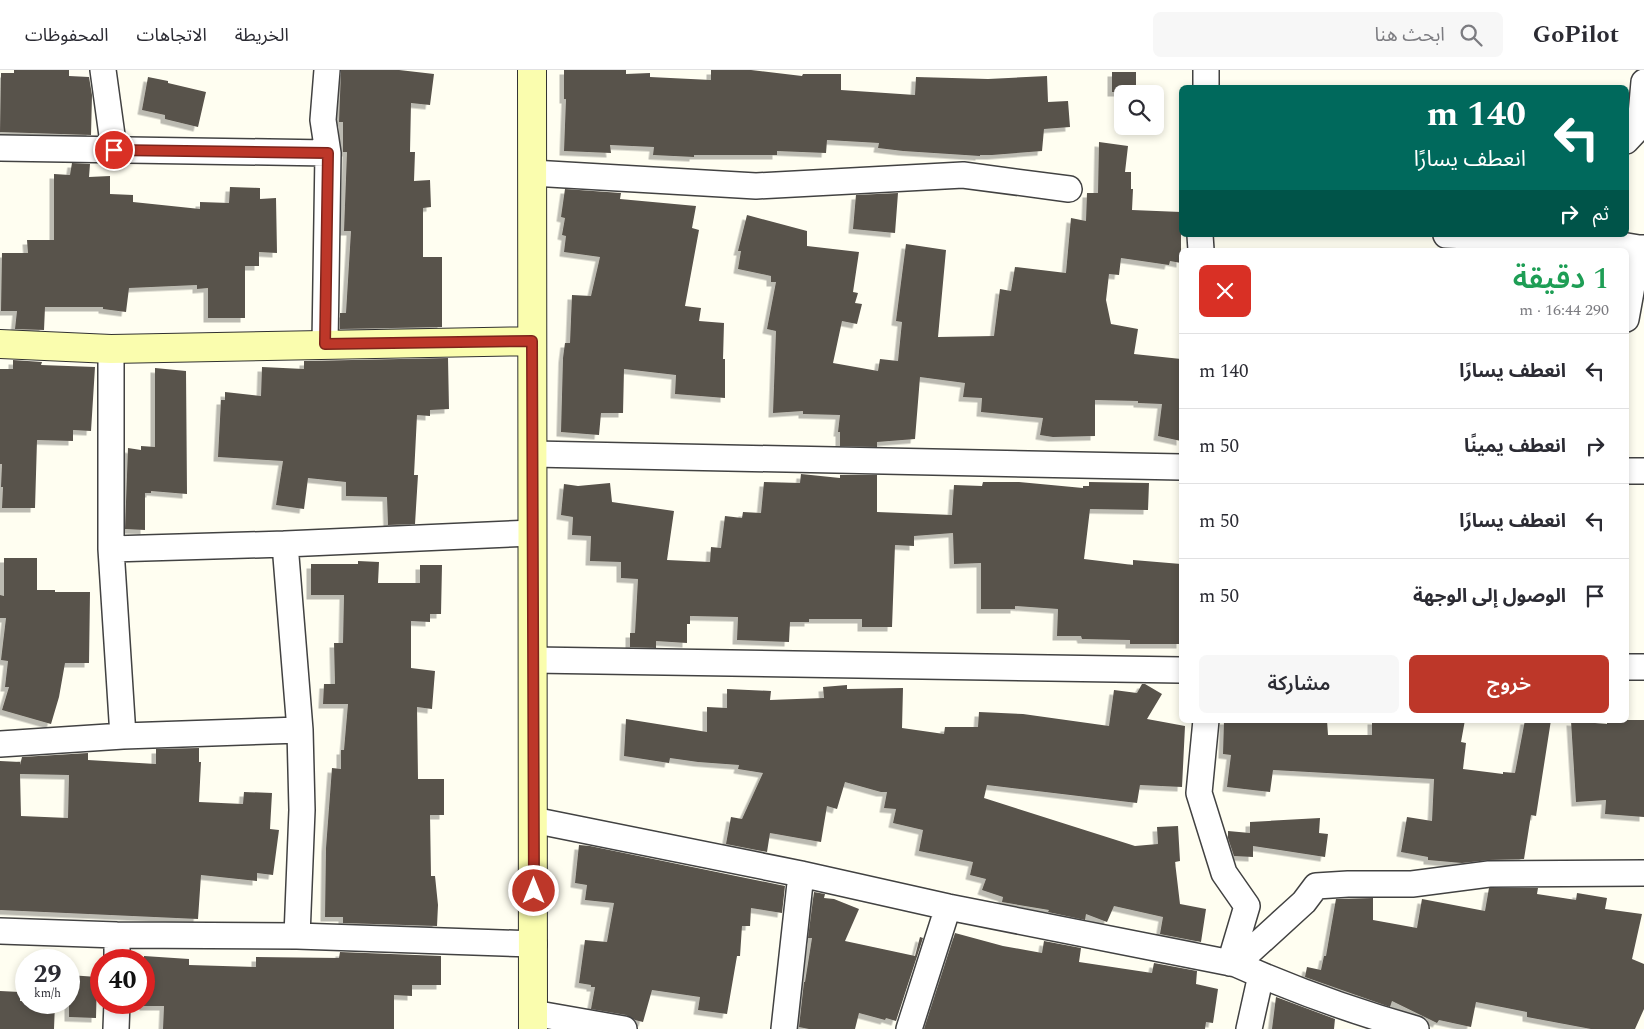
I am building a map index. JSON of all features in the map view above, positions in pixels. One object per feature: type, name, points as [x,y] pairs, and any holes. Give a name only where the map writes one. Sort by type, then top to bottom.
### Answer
[{"type":"street","points":[[103,70],[114,150]]},
{"type":"street","points":[[325,344],[328,153],[323,120],[327,70]]},
{"type":"street","points":[[532,70],[533,1021],[624,1029]]},
{"type":"street","points":[[1206,70],[1206,85]]},
{"type":"street","points":[[1629,137],[1640,126],[1644,82]]},
{"type":"street","points":[[0,148],[328,153]]},
{"type":"street","points":[[532,174],[756,186],[963,175],[1069,189]]},
{"type":"street","points":[[1551,237],[1603,238],[1641,248],[1629,305]]},
{"type":"street","points":[[0,344],[111,349],[532,341]]},
{"type":"street","points":[[111,349],[111,550],[123,736]]},
{"type":"street","points":[[533,454],[1179,467]]},
{"type":"street","points":[[1629,471],[1644,472]]},
{"type":"street","points":[[111,550],[533,533]]},
{"type":"street","points":[[285,544],[300,730],[302,810],[297,936]]},
{"type":"street","points":[[533,660],[1179,670]]},
{"type":"street","points":[[1629,667],[1644,667]]},
{"type":"street","points":[[1206,723],[1199,793],[1224,873],[1247,906],[1233,963]]},
{"type":"street","points":[[0,744],[123,736],[300,730]]},
{"type":"street","points":[[533,820],[801,874],[948,907],[1233,963],[1370,1016],[1416,1029]]},
{"type":"street","points":[[1233,963],[1304,902],[1316,886],[1412,884],[1490,874],[1644,873]]},
{"type":"street","points":[[784,1029],[801,874]]},
{"type":"street","points":[[909,1029],[948,907]]},
{"type":"street","points":[[0,931],[117,935],[297,936],[534,944]]},
{"type":"street","points":[[117,935],[117,949]]},
{"type":"street","points":[[1249,1029],[1261,975]]},
{"type":"street","points":[[116,1029],[117,1014]]},
{"type":"building","points":[[14,70],[69,70],[69,76],[89,77],[92,95],[91,135],[0,132],[1,73],[14,73]]},
{"type":"building","points":[[341,70],[399,70],[434,74],[430,105],[411,103],[410,152],[415,152],[414,181],[430,180],[431,207],[423,208],[423,257],[442,257],[442,327],[340,329],[340,313],[346,313],[351,231],[344,231],[347,152],[343,152],[343,122],[339,122]]},
{"type":"building","points":[[564,70],[626,70],[626,74],[650,73],[650,77],[711,80],[711,70],[751,70],[802,76],[803,74],[841,74],[841,90],[915,95],[916,77],[988,79],[1047,76],[1048,102],[1068,101],[1070,127],[1044,129],[1042,151],[980,156],[903,151],[878,148],[879,143],[827,140],[826,153],[777,151],[777,155],[694,155],[694,157],[653,155],[654,147],[610,145],[611,153],[564,151],[566,99],[564,99]]},
{"type":"building","points":[[1112,72],[1136,72],[1136,85],[1114,85],[1114,92],[1112,92]]},
{"type":"building","points":[[148,77],[206,92],[198,127],[165,119],[165,115],[142,110]]},
{"type":"building","points":[[1099,142],[1128,146],[1125,172],[1131,172],[1131,189],[1133,189],[1132,210],[1179,212],[1181,248],[1179,248],[1179,263],[1170,261],[1169,265],[1121,258],[1119,275],[1109,274],[1106,300],[1111,324],[1138,329],[1134,354],[1179,359],[1179,441],[1158,436],[1162,404],[1138,403],[1138,401],[1095,400],[1095,436],[1053,437],[1040,435],[1043,418],[981,412],[982,398],[963,397],[965,383],[920,377],[915,439],[877,442],[877,447],[840,446],[840,432],[838,432],[840,415],[803,414],[803,411],[773,413],[776,331],[767,329],[776,282],[771,282],[771,276],[738,269],[741,251],[738,251],[747,215],[807,231],[807,246],[859,252],[853,292],[858,293],[855,303],[862,304],[857,324],[842,321],[833,363],[878,371],[880,359],[898,361],[902,322],[896,321],[906,244],[946,250],[938,337],[994,336],[1000,289],[1011,291],[1015,267],[1066,273],[1071,218],[1086,221],[1087,193],[1098,193]]},
{"type":"building","points":[[72,163],[90,164],[89,177],[110,176],[110,194],[133,195],[133,202],[200,209],[200,202],[229,203],[230,187],[260,188],[260,199],[276,198],[277,253],[259,252],[259,266],[245,266],[245,318],[208,318],[208,288],[197,289],[197,285],[129,288],[126,312],[103,309],[103,307],[45,307],[44,330],[15,329],[17,311],[1,311],[2,253],[28,253],[27,240],[54,240],[54,174],[70,175]]},
{"type":"building","points":[[565,189],[621,193],[620,199],[696,206],[692,228],[699,230],[685,306],[701,308],[699,321],[724,323],[725,398],[675,394],[676,375],[624,369],[623,413],[601,413],[599,435],[561,432],[563,358],[565,343],[570,343],[572,295],[591,296],[600,257],[564,252],[566,236],[562,235],[565,218],[561,217]]},
{"type":"building","points":[[898,193],[895,233],[853,229],[856,195]]},
{"type":"building","points":[[448,358],[449,409],[430,410],[430,416],[417,415],[414,475],[418,475],[415,524],[388,525],[387,497],[346,496],[346,482],[308,478],[304,509],[276,505],[283,461],[218,457],[221,400],[225,400],[225,392],[261,396],[262,367],[304,369],[304,361]]},
{"type":"building","points":[[13,360],[42,362],[41,365],[95,367],[91,431],[73,430],[73,441],[37,440],[35,508],[2,508],[0,369],[13,369]]},
{"type":"building","points":[[155,368],[186,371],[187,494],[151,491],[151,493],[145,493],[145,530],[125,529],[128,448],[141,450],[141,446],[155,447]]},
{"type":"building","points":[[801,474],[840,478],[840,475],[877,475],[877,512],[952,515],[954,485],[982,486],[983,482],[1019,482],[1083,488],[1083,486],[1089,486],[1089,482],[1149,483],[1148,510],[1090,509],[1084,559],[1133,565],[1133,560],[1179,564],[1179,644],[1130,644],[1130,640],[1082,639],[1081,636],[1057,636],[1058,609],[1015,606],[1015,609],[981,609],[981,563],[954,564],[953,533],[914,536],[914,546],[895,545],[892,627],[862,627],[862,619],[809,619],[809,622],[790,622],[789,642],[737,640],[738,617],[690,616],[690,624],[687,624],[687,643],[656,641],[656,648],[630,647],[630,633],[635,633],[638,579],[621,578],[621,562],[590,561],[591,536],[572,535],[573,517],[561,515],[564,484],[578,486],[610,483],[612,502],[674,511],[667,560],[710,562],[711,547],[721,548],[725,516],[742,518],[743,512],[761,513],[764,482],[800,483]]},
{"type":"building","points":[[4,558],[37,558],[37,590],[90,592],[89,663],[65,663],[59,697],[51,724],[2,710],[9,687],[5,687],[8,661],[1,660],[6,618],[0,618],[0,595],[4,596]]},
{"type":"building","points":[[358,561],[379,562],[378,583],[420,583],[420,565],[442,565],[441,614],[430,614],[430,622],[411,621],[411,668],[435,671],[432,709],[417,707],[418,779],[444,779],[444,815],[430,815],[431,876],[435,876],[438,905],[437,926],[343,923],[343,917],[325,917],[326,848],[332,768],[341,769],[341,750],[344,750],[348,704],[323,704],[324,684],[335,684],[334,643],[343,643],[344,595],[311,595],[311,564],[358,564]]},
{"type":"building","points":[[1142,684],[1162,694],[1147,719],[1185,726],[1182,787],[1140,785],[1137,803],[987,785],[984,798],[1135,846],[1158,844],[1157,827],[1178,826],[1180,861],[1175,862],[1180,904],[1206,909],[1201,942],[1160,934],[1163,917],[1114,906],[1107,922],[1086,914],[1085,920],[1048,912],[1049,910],[1002,902],[1003,897],[982,890],[986,879],[970,875],[973,862],[919,851],[923,830],[893,823],[896,809],[884,808],[887,792],[845,782],[837,809],[827,806],[821,842],[770,833],[767,852],[726,844],[731,817],[742,819],[763,773],[738,769],[739,765],[670,758],[669,763],[624,756],[626,719],[707,732],[707,707],[727,708],[727,689],[771,691],[770,700],[824,698],[823,687],[847,685],[847,689],[903,688],[902,728],[944,734],[945,727],[978,727],[979,712],[1023,714],[1109,726],[1114,690],[1137,693]]},
{"type":"building","points":[[1629,720],[1644,720],[1644,817],[1605,814],[1606,800],[1576,802],[1571,723],[1629,723]]},
{"type":"building","points":[[1224,723],[1327,723],[1328,735],[1372,735],[1372,723],[1464,723],[1461,742],[1466,743],[1463,769],[1503,774],[1503,772],[1515,773],[1524,723],[1551,723],[1536,816],[1531,815],[1524,859],[1462,863],[1428,860],[1428,857],[1401,852],[1407,817],[1432,821],[1434,779],[1273,770],[1270,792],[1227,787],[1231,755],[1223,754]]},
{"type":"building","points":[[199,748],[199,762],[201,762],[199,802],[243,804],[244,792],[272,793],[270,829],[279,830],[273,875],[257,873],[257,881],[201,875],[198,919],[0,910],[0,761],[20,762],[20,765],[22,757],[88,753],[88,760],[156,764],[156,749]],"holes":[[[20,774],[69,775],[68,818],[21,816]]]},
{"type":"building","points":[[1320,818],[1319,833],[1328,834],[1325,857],[1253,846],[1253,857],[1234,856],[1228,838],[1228,831],[1250,833],[1250,822]]},
{"type":"building","points":[[579,845],[785,886],[782,913],[751,908],[750,926],[742,926],[740,956],[737,956],[727,1014],[698,1010],[700,997],[652,990],[643,1022],[626,1015],[591,1009],[595,987],[579,983],[585,940],[607,942],[614,903],[585,900],[587,885],[575,883]]},
{"type":"building","points":[[1489,888],[1538,888],[1537,894],[1576,900],[1577,893],[1607,898],[1605,909],[1642,914],[1632,959],[1644,964],[1644,1009],[1635,1029],[1591,1029],[1527,1017],[1527,1012],[1476,1002],[1471,1027],[1439,1020],[1437,1023],[1392,1001],[1390,1007],[1305,977],[1307,967],[1321,970],[1324,956],[1326,956],[1336,899],[1373,898],[1373,920],[1417,928],[1422,899],[1485,911]]},
{"type":"building","points":[[814,892],[825,894],[824,898],[834,899],[859,909],[845,941],[915,956],[920,937],[923,938],[896,1021],[859,1013],[855,1029],[809,1029],[799,1027],[804,982],[812,938],[808,938]]},
{"type":"building","points":[[955,933],[1003,946],[1042,953],[1044,941],[1081,948],[1079,962],[1152,973],[1154,963],[1197,971],[1196,984],[1218,989],[1213,1023],[1206,1022],[1205,1029],[924,1029]]},
{"type":"building","points":[[340,952],[441,956],[441,985],[412,985],[412,996],[394,995],[394,1029],[163,1029],[164,1006],[155,1006],[155,957],[189,959],[189,965],[256,967],[256,957],[339,958]]},
{"type":"building","points":[[80,976],[90,976],[90,1014],[96,1014],[96,1018],[69,1017],[69,1014],[80,1014]]},
{"type":"building","points":[[0,991],[15,992],[15,1014],[55,1014],[54,1029],[0,1029]]},
{"type":"building","points":[[1276,997],[1335,1019],[1334,1029],[1272,1029]]},
{"type":"route","points":[[114,150],[328,153],[325,344],[532,341],[534,891]]}]
